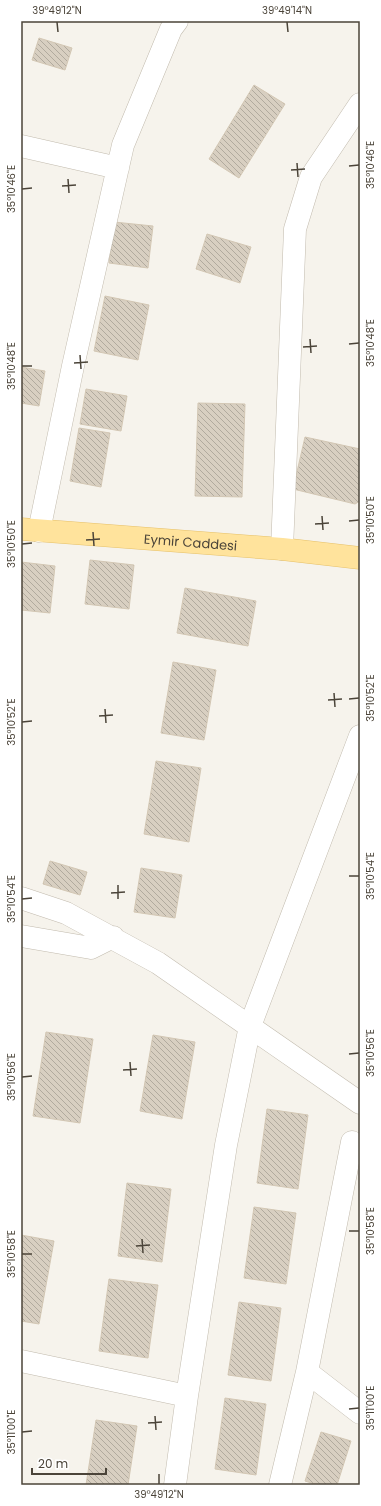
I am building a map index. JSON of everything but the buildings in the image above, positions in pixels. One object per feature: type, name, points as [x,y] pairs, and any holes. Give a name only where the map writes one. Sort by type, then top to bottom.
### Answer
[{"type":"main road","name":"Eymir Caddesi","points":[[30,530],[282,549],[360,558]]},
{"type":"street","points":[[30,530],[73,366],[123,145],[171,29],[176,21]]},
{"type":"street","points":[[282,549],[295,229],[311,177],[360,104]]},
{"type":"street","points":[[21,146],[118,168]]},
{"type":"street","points":[[175,1485],[187,1396],[226,1144],[250,1026],[360,736]]},
{"type":"street","points":[[21,898],[66,913],[113,937],[158,963],[360,1103]]},
{"type":"street","points":[[21,936],[91,948],[113,937]]},
{"type":"street","points":[[280,1485],[307,1372],[352,1142]]},
{"type":"street","points":[[21,1361],[187,1396]]},
{"type":"street","points":[[307,1372],[360,1413]]}]
